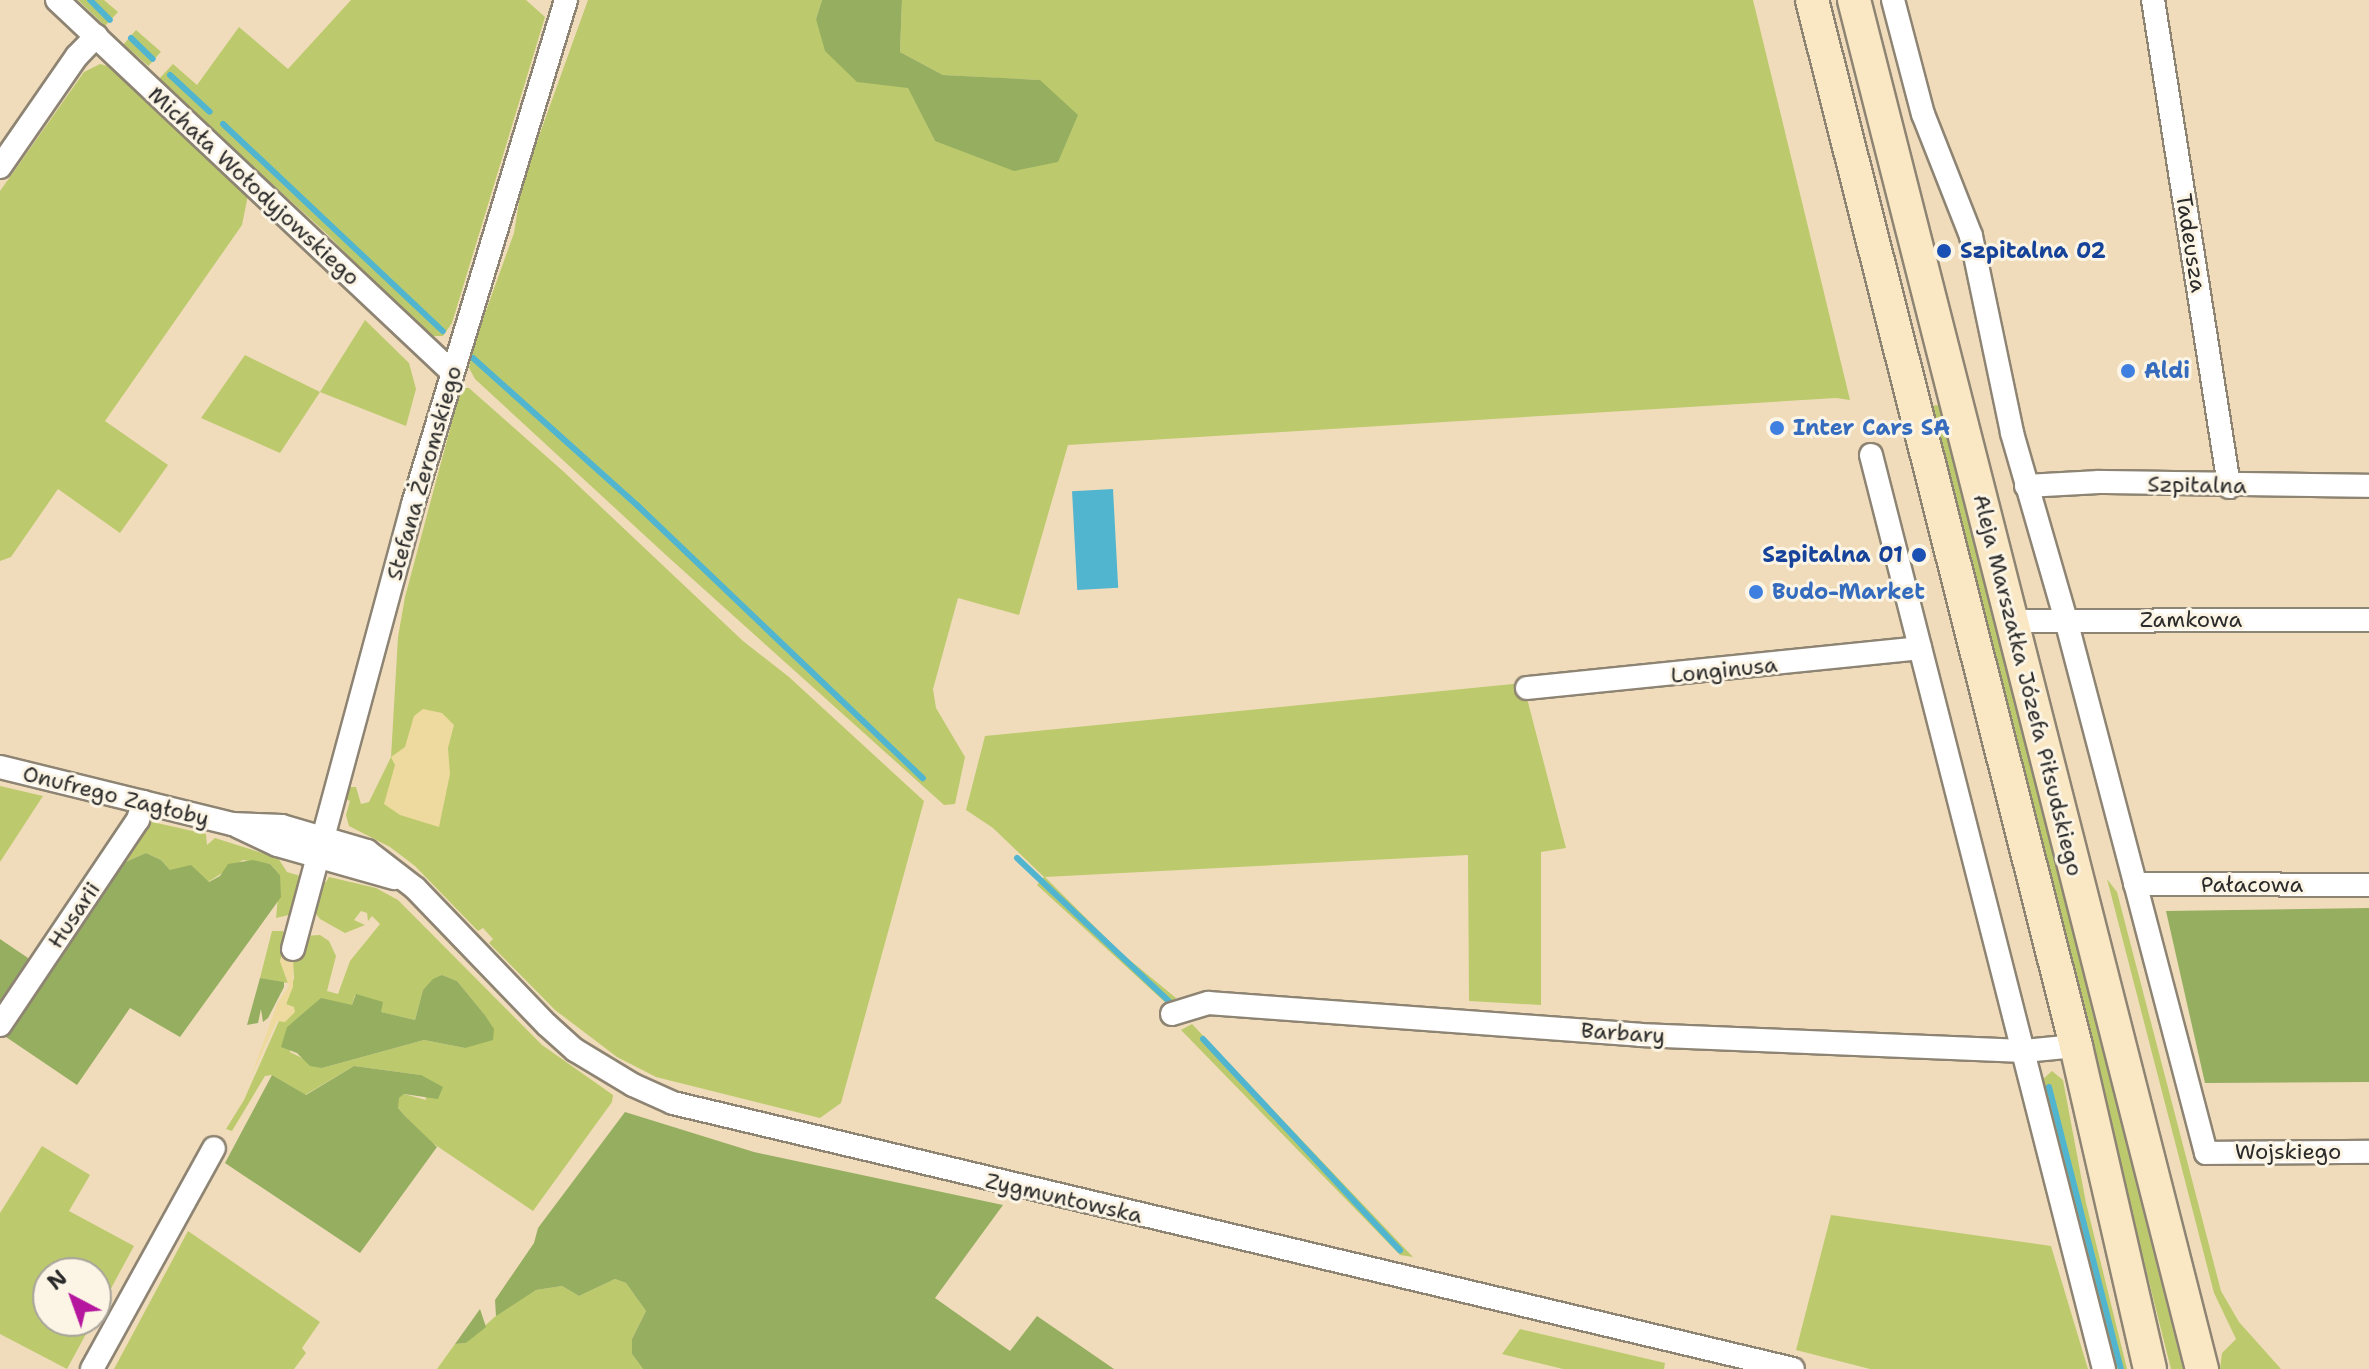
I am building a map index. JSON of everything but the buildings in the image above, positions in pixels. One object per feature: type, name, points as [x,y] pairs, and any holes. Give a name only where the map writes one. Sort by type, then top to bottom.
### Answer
[{"type":"main road","name":"Aleja Marszałka Józefa Piłsudskiego","points":[[1812,0],[2076,1046],[2150,1369]]},
{"type":"main road","name":"Aleja Marszałka Józefa Piłsudskiego","points":[[1854,0],[2202,1369]]},
{"type":"street","name":"Michała Wołodyjowskiego","points":[[57,0],[451,371]]},
{"type":"street","name":"Stefana Żeromskiego","points":[[293,949],[451,371],[566,0]]},
{"type":"street","points":[[1893,0],[1918,101],[1971,236],[2026,486],[2066,620],[2135,884]]},
{"type":"street","name":"Tadeusza","points":[[2153,0],[2229,487]]},
{"type":"street","points":[[0,167],[77,56],[96,36]]},
{"type":"street","points":[[1871,455],[2104,1369]]},
{"type":"street","name":"Szpitalna","points":[[2026,486],[2099,482],[2229,487],[2369,486]]},
{"type":"street","name":"Zamkowa","points":[[2012,621],[2369,620]]},
{"type":"street","name":"Longinusa","points":[[1527,688],[1920,648]]},
{"type":"street","name":"Onufrego Zagłoby","points":[[0,767],[232,824],[274,825],[321,846]]},
{"type":"street","name":"Husarii","points":[[0,1025],[138,820],[143,802]]},
{"type":"street","name":"Zygmuntowska","points":[[321,846],[367,851],[409,884],[575,1050],[633,1085],[673,1103],[1793,1369]]},
{"type":"street","name":"Pałacowa","points":[[2135,884],[2369,885]]},
{"type":"street","name":"Wojskiego","points":[[2135,884],[2206,1153],[2369,1152]]},
{"type":"street","name":"Barbary","points":[[1172,1014],[1208,1003],[1640,1035],[2024,1051],[2076,1046]]},
{"type":"street","points":[[92,1369],[214,1148]]},
{"type":"green space","points":[[78,0],[104,0],[118,12],[105,26]]},
{"type":"green space","points":[[351,0],[526,0],[545,17],[452,323],[443,336],[433,336],[420,329],[327,234],[158,80],[173,64],[197,85],[239,27],[288,69]]},
{"type":"green space","points":[[588,0],[822,0],[816,19],[908,87],[935,141],[1039,80],[943,75],[900,52],[902,0],[1753,0],[1850,400],[1836,398],[1068,445],[1019,615],[958,598],[933,689],[936,708],[965,757],[955,804],[944,805],[667,556],[475,379],[469,368],[473,347],[514,233],[522,183]]},
{"type":"green space","points":[[822,0],[902,0],[900,52],[943,75],[1040,80],[1078,115],[1058,162],[1014,171],[935,141],[908,88],[857,82],[825,51],[816,19]]},
{"type":"green space","points":[[136,30],[161,52],[148,66],[124,44]]},
{"type":"green space","points":[[100,64],[118,69],[248,195],[242,225],[105,421],[168,465],[120,533],[58,489],[11,557],[0,561],[0,191],[84,72]]},
{"type":"green space","points":[[365,320],[409,363],[416,389],[406,426],[320,392]]},
{"type":"green space","points":[[245,355],[320,392],[280,453],[201,418]]},
{"type":"green space","points":[[461,388],[469,388],[564,472],[743,641],[789,677],[924,801],[841,1103],[820,1118],[656,1077],[617,1057],[555,1010],[489,943],[493,939],[483,928],[478,931],[415,866],[390,847],[349,826],[346,815],[350,801],[343,798],[346,787],[356,787],[361,804],[369,802],[391,757],[398,637],[405,597]]},
{"type":"green space","points":[[1939,405],[2183,1369],[2171,1369],[1928,406]]},
{"type":"green space","points":[[1523,683],[1566,848],[1541,852],[1541,1005],[1469,1001],[1468,855],[1045,877],[1120,952],[1176,998],[1169,1006],[1037,885],[1044,877],[993,828],[966,810],[985,736]]},
{"type":"green space","points":[[0,786],[43,796],[0,862]]},
{"type":"green space","points":[[148,821],[206,834],[207,845],[215,838],[278,858],[287,872],[304,877],[293,914],[276,918],[280,875],[270,864],[243,860],[208,882],[170,870],[161,860],[146,853],[123,863]]},
{"type":"green space","points":[[146,853],[161,860],[170,870],[191,865],[209,882],[220,876],[228,864],[253,860],[270,864],[280,875],[281,897],[180,1037],[130,1008],[77,1085],[6,1037],[123,863]]},
{"type":"green space","points":[[329,877],[376,888],[398,900],[542,1045],[613,1095],[612,1102],[533,1211],[431,1142],[398,1108],[398,1098],[404,1094],[426,1100],[421,1075],[354,1066],[305,1095],[272,1075],[265,1076],[232,1131],[226,1129],[244,1100],[286,1005],[294,978],[293,961],[283,952],[280,961],[288,983],[260,978],[272,931],[283,931],[286,937],[320,935],[329,941],[336,956],[327,991],[338,994],[350,961],[380,924],[372,916],[368,921],[367,913],[361,911],[354,920],[365,925],[345,933],[320,919],[313,910],[320,881],[326,882]],"holes":[[[442,975],[457,981],[484,1014],[465,1048],[424,1040],[322,1068],[290,1052],[287,1027],[301,1016],[352,1005],[355,995],[380,1012],[415,1020],[423,990]]]},
{"type":"green space","points":[[2107,879],[2117,892],[2221,1291],[2239,1322],[2281,1369],[2220,1369],[2222,1353],[2236,1339],[2214,1293]]},
{"type":"green space","points":[[2369,908],[2369,1082],[2205,1083],[2166,911]]},
{"type":"green space","points":[[0,939],[31,960],[0,1006]]},
{"type":"green space","points":[[442,975],[457,981],[484,1014],[494,1029],[493,1040],[465,1048],[424,1040],[322,1068],[310,1066],[297,1053],[281,1047],[287,1027],[321,998],[352,1005],[356,994],[383,1002],[381,1012],[415,1020],[423,990],[433,979]]},
{"type":"green space","points":[[260,978],[284,982],[284,987],[268,1018],[263,1022],[261,1009],[258,1023],[247,1025]]},
{"type":"green space","points":[[1192,1024],[1413,1257],[1400,1255],[1181,1030]]},
{"type":"green space","points":[[354,1066],[421,1075],[443,1087],[438,1099],[404,1094],[399,1098],[398,1108],[437,1147],[360,1253],[225,1163],[272,1075],[306,1095]]},
{"type":"green space","points":[[2052,1071],[2063,1080],[2086,1203],[2127,1369],[2114,1369],[2042,1080]]},
{"type":"green space","points":[[625,1112],[754,1152],[1003,1205],[935,1298],[1010,1351],[1037,1316],[1114,1369],[643,1369],[632,1354],[632,1339],[646,1311],[626,1283],[615,1279],[579,1296],[562,1286],[536,1290],[496,1316],[495,1300],[534,1243],[538,1228]]},
{"type":"green space","points":[[42,1146],[90,1175],[69,1211],[134,1246],[112,1287],[112,1257],[32,1257],[32,1337],[84,1337],[67,1369],[0,1334],[0,1213]]},
{"type":"green space","points":[[1831,1215],[2051,1246],[2088,1369],[1870,1369],[1796,1350]]},
{"type":"green space","points":[[188,1231],[320,1322],[302,1348],[306,1353],[294,1369],[114,1369]]},
{"type":"green space","points":[[615,1279],[626,1283],[646,1311],[632,1339],[632,1354],[643,1369],[437,1369],[455,1344],[466,1343],[500,1312],[536,1290],[562,1286],[579,1296]]},
{"type":"green space","points":[[480,1309],[486,1327],[466,1343],[455,1344]]},
{"type":"green space","points":[[1520,1329],[1665,1363],[1664,1369],[1563,1369],[1502,1354]]},
{"type":"sand","points":[[423,709],[442,713],[454,725],[448,748],[450,774],[439,827],[400,815],[384,804],[395,765],[391,757],[405,747],[414,716]]},
{"type":"sand","points":[[283,952],[293,961],[293,987],[286,1004],[294,1007],[295,1012],[285,1022],[277,1021],[251,1077],[277,1004],[289,986],[280,961]]},
{"type":"water","points":[[1113,489],[1118,588],[1077,590],[1072,491]]},
{"type":"waterway","points":[[90,0],[110,20]]},
{"type":"waterway","points":[[131,38],[153,59]]},
{"type":"waterway","points":[[170,75],[210,112]]},
{"type":"waterway","points":[[223,124],[443,331]]},
{"type":"waterway","points":[[473,358],[638,506],[923,778]]},
{"type":"waterway","points":[[1017,858],[1171,1003]]},
{"type":"waterway","points":[[1203,1039],[1400,1250]]},
{"type":"waterway","points":[[2049,1087],[2121,1369]]},
{"type":"place","name":"Szpitalna 02","points":[[1944,251]]},
{"type":"place","name":"Aldi","points":[[2128,371]]},
{"type":"place","name":"Inter Cars SA","points":[[1777,428]]},
{"type":"place","name":"Szpitalna 01","points":[[1919,555]]},
{"type":"place","name":"Budo-Market","points":[[1756,592]]}]
